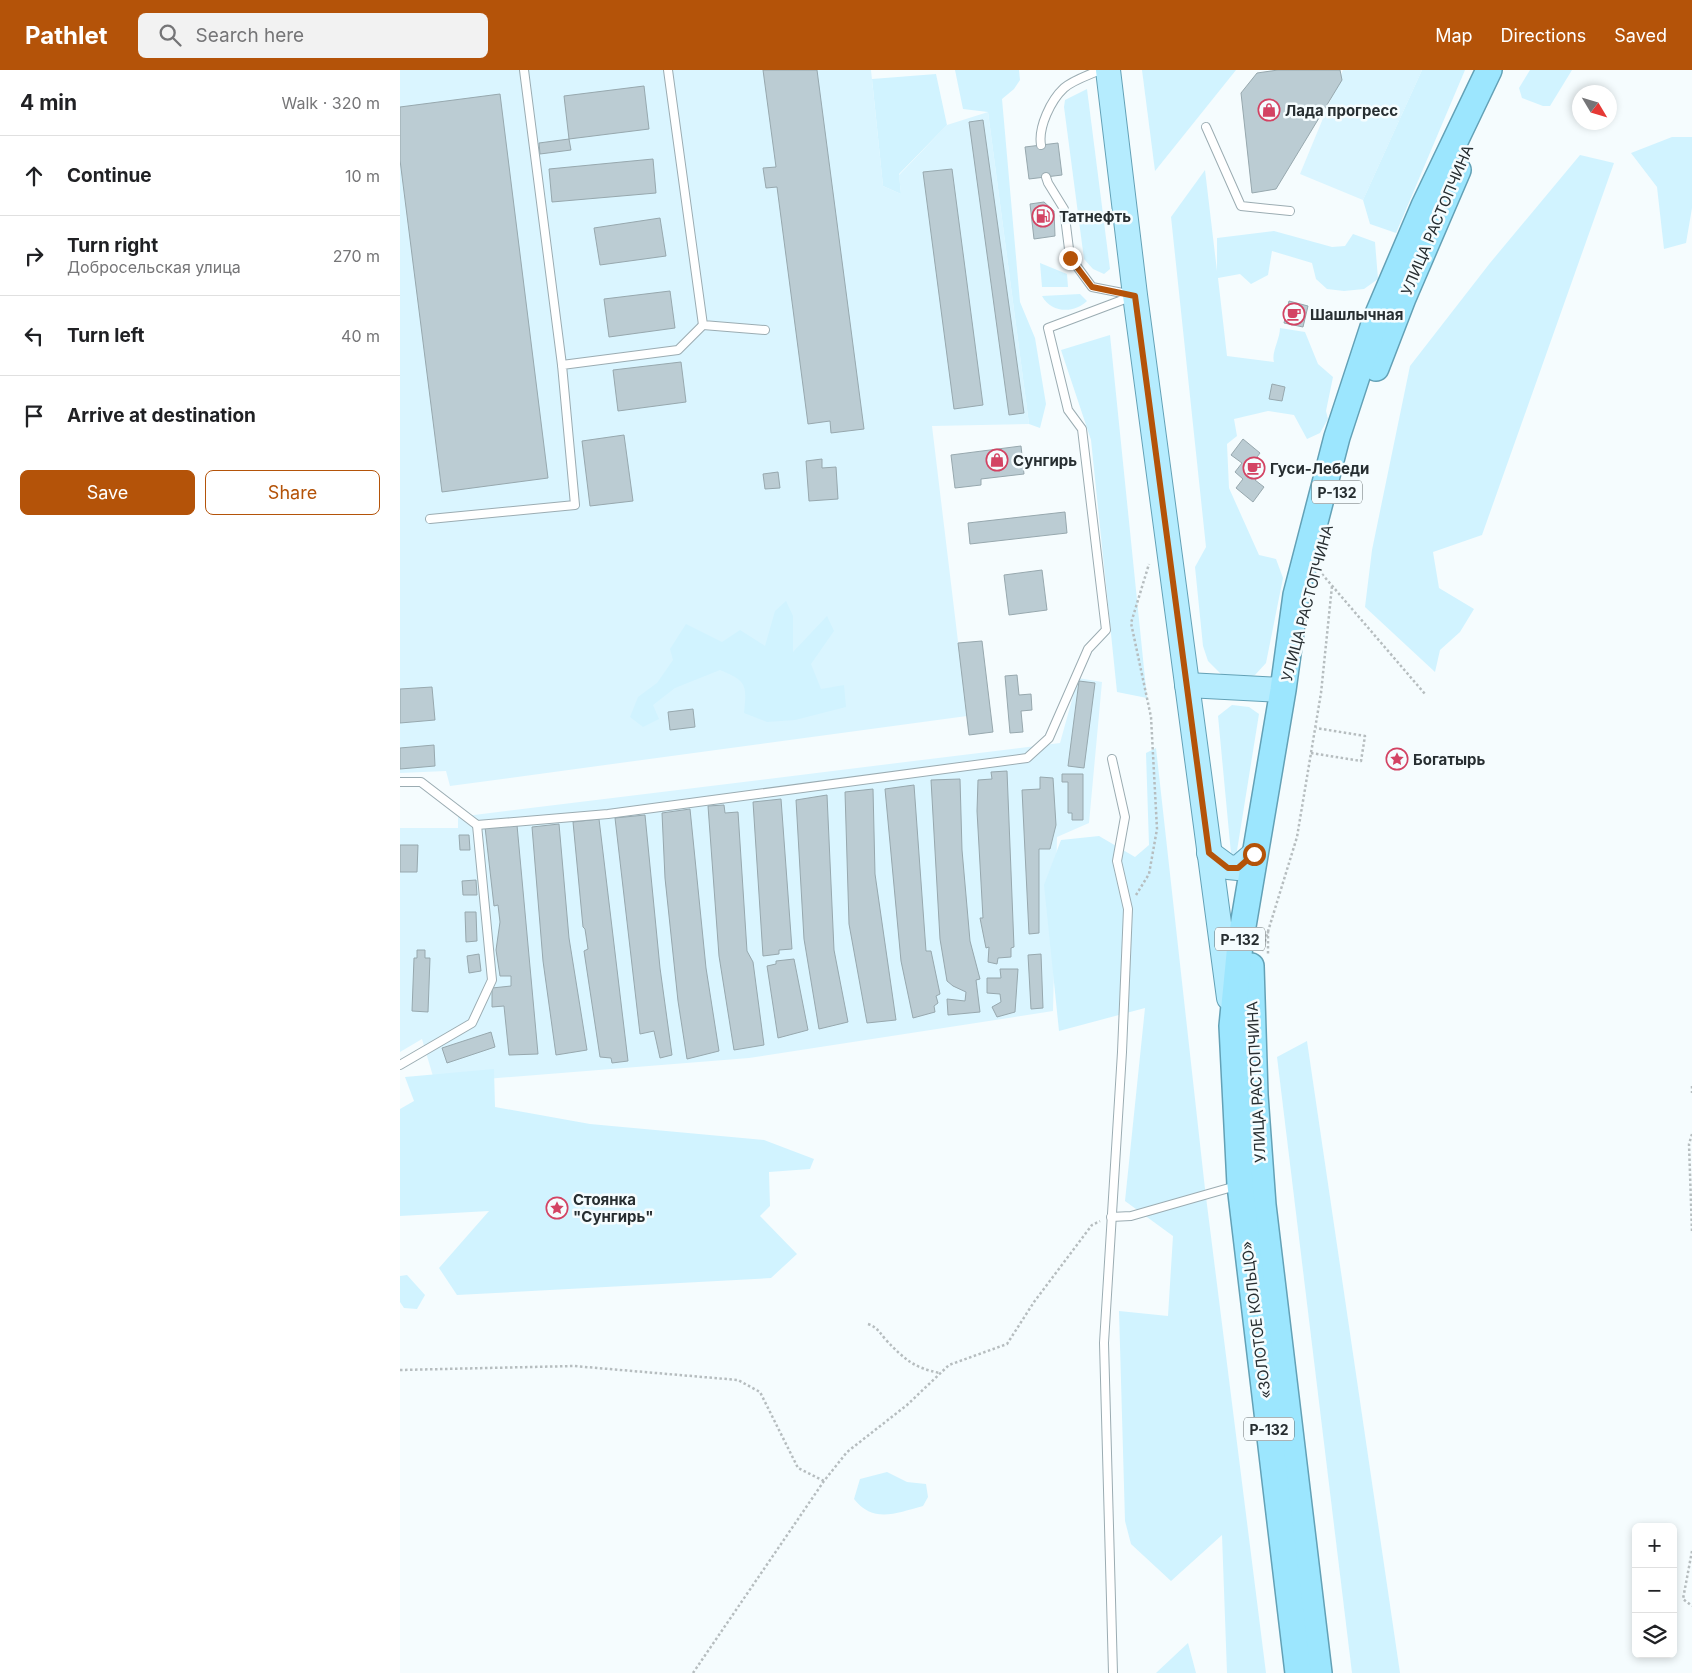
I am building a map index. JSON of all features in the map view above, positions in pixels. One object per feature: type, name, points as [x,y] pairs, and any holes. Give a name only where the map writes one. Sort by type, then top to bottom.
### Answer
[{"type":"highway","name":"УЛИЦА РАСТОПЧИНА","points":[[1232,1026],[1240,944],[1283,690],[1296,595],[1334,447],[1361,361],[1424,206],[1489,70]]},
{"type":"highway","name":"УЛИЦА РАСТОПЧИНА","points":[[1283,690],[1352,441],[1380,358],[1477,127],[1507,70]]},
{"type":"highway","name":"УЛИЦА РАСТОПЧИНА","points":[[1254,854],[1252,984],[1254,1095],[1263,1205],[1276,1310]]},
{"type":"highway","name":"«ЗОЛОТОЕ КОЛЬЦО»","points":[[1232,1026],[1240,1185],[1298,1673]]},
{"type":"highway","name":"«ЗОЛОТОЕ КОЛЬЦО»","points":[[1276,1310],[1319,1673]]},
{"type":"main road","points":[[1108,70],[1135,296],[1232,1026]]},
{"type":"main road","points":[[1187,685],[1283,690]]},
{"type":"main road","points":[[1209,853],[1228,868],[1238,868],[1254,854]]},
{"type":"lane","points":[[430,519],[575,505],[562,366],[524,70]]},
{"type":"lane","points":[[668,70],[703,325]]},
{"type":"lane","points":[[1041,145],[1040,138],[1050,106],[1060,93],[1065,87],[1100,70]]},
{"type":"lane","points":[[1206,127],[1241,206],[1290,211]]},
{"type":"lane","points":[[1046,177],[1064,209],[1070,258],[1092,287],[1135,296]]},
{"type":"lane","points":[[400,782],[421,782],[478,825],[608,814],[1027,758],[1049,738],[1088,649],[1106,630],[1082,429],[1068,410],[1048,328],[1135,296]]},
{"type":"lane","points":[[562,366],[678,350],[703,325],[765,330]]},
{"type":"lane","points":[[1112,759],[1125,817],[1117,861],[1128,909],[1122,1052],[1104,1343],[1113,1673]]},
{"type":"lane","points":[[400,1064],[472,1023],[492,980],[478,825]]},
{"type":"lane","points":[[1111,1217],[1131,1216],[1240,1185]]},
{"type":"path","points":[[1128,909],[1148,874],[1157,830],[1151,717],[1131,623],[1148,564]]},
{"type":"path","points":[[1316,567],[1425,694]]},
{"type":"path","points":[[1252,984],[1297,838],[1322,693],[1332,586]]},
{"type":"path","points":[[1311,753],[1361,761],[1365,736],[1316,728]]},
{"type":"path","points":[[1692,1086],[1692,1093]]},
{"type":"path","points":[[1692,1134],[1689,1144],[1692,1232]]},
{"type":"path","points":[[693,1673],[824,1481],[847,1452],[908,1404],[949,1364],[1007,1344],[1034,1302],[1092,1225],[1111,1217]]},
{"type":"path","points":[[868,1324],[875,1327],[904,1357],[921,1370],[940,1373]]},
{"type":"path","points":[[400,1370],[574,1366],[738,1380],[760,1392],[798,1468],[824,1481]]},
{"type":"path","points":[[1692,1551],[1682,1599],[1692,1606]]},
{"type":"shaded area","points":[[400,70],[871,70],[883,186],[901,194],[899,175],[947,125],[988,112],[1029,424],[932,426],[967,716],[450,786],[446,771],[400,773]]},
{"type":"shaded area","points":[[955,70],[1019,70],[1020,80],[1014,89],[1002,99],[1020,302],[1035,338],[1046,404],[1040,428],[1029,424],[988,112],[963,109]]},
{"type":"shaded area","points":[[1142,70],[1236,70],[1155,171]]},
{"type":"shaded area","points":[[1343,70],[1422,70],[1363,200],[1300,174]]},
{"type":"shaded area","points":[[1422,70],[1465,70],[1396,233],[1370,224],[1363,200]]},
{"type":"shaded area","points":[[1530,70],[1572,70],[1550,106],[1543,106],[1522,98],[1519,88]]},
{"type":"shaded area","points":[[936,74],[947,125],[899,174],[901,194],[883,186],[872,79]]},
{"type":"shaded area","points":[[1087,89],[1110,269],[1104,274],[1093,269],[1084,259],[1064,107],[1065,100]]},
{"type":"shaded area","points":[[1672,137],[1692,137],[1692,208],[1686,243],[1664,249],[1657,187],[1631,153]]},
{"type":"shaded area","points":[[1580,155],[1614,163],[1482,535],[1433,552],[1439,588],[1474,609],[1460,632],[1440,650],[1435,672],[1365,607],[1372,550],[1410,366],[1490,263]]},
{"type":"shaded area","points":[[1205,170],[1217,271],[1217,238],[1274,231],[1332,247],[1345,246],[1353,234],[1375,242],[1378,279],[1364,289],[1344,291],[1327,289],[1316,279],[1312,263],[1272,251],[1268,275],[1251,284],[1240,274],[1218,278],[1227,356],[1274,362],[1273,358],[1280,328],[1305,332],[1318,364],[1333,377],[1326,411],[1328,419],[1320,433],[1307,439],[1294,415],[1268,411],[1234,419],[1237,436],[1227,444],[1229,488],[1259,555],[1276,559],[1283,578],[1266,663],[1255,675],[1241,679],[1221,674],[1208,661],[1203,646],[1195,567],[1206,547],[1171,217]]},
{"type":"shaded area","points":[[1040,263],[1067,274],[1068,287],[1042,287]]},
{"type":"shaded area","points":[[1080,294],[1087,301],[1069,310],[1051,306],[1042,296]]},
{"type":"shaded area","points":[[1110,335],[1147,698],[1117,692],[1091,440],[1061,350]]},
{"type":"shaded area","points":[[786,601],[793,616],[793,652],[827,616],[834,631],[811,664],[821,689],[844,685],[846,707],[795,720],[767,722],[744,713],[745,690],[743,685],[736,677],[720,670],[675,688],[653,705],[659,719],[643,727],[630,717],[638,697],[657,683],[673,660],[670,649],[686,624],[722,642],[740,630],[765,646],[775,611]]},
{"type":"shaded area","points":[[1078,678],[1102,682],[1089,823],[1057,837],[1053,1011],[749,1058],[435,1083],[422,1039],[400,1052],[400,828],[458,828],[458,817],[1060,743]]},
{"type":"shaded area","points":[[1232,705],[1249,707],[1259,714],[1235,863],[1232,864],[1218,716]]},
{"type":"shaded area","points":[[1156,748],[1205,1189],[1266,1673],[1227,1673],[1222,1535],[1171,1581],[1131,1544],[1125,1521],[1119,1311],[1168,1316],[1173,1236],[1125,1201],[1145,1008],[1059,1031],[1044,885],[1061,840],[1099,836],[1135,857],[1149,845],[1146,753]]},
{"type":"shaded area","points":[[1307,1041],[1400,1673],[1352,1673],[1277,1057]]},
{"type":"shaded area","points":[[494,1069],[495,1107],[590,1124],[764,1140],[814,1159],[810,1169],[769,1172],[770,1206],[760,1216],[797,1254],[771,1278],[457,1295],[439,1268],[489,1211],[400,1216],[400,1109],[414,1101],[405,1077]]},
{"type":"shaded area","points":[[407,1275],[425,1295],[417,1309],[404,1308],[400,1302],[400,1276]]},
{"type":"shaded area","points":[[887,1472],[907,1482],[926,1484],[928,1497],[923,1506],[886,1515],[869,1512],[854,1499],[860,1479]]},
{"type":"shaded area","points":[[1188,1643],[1196,1673],[1156,1673]]},
{"type":"building","points":[[763,70],[817,70],[864,429],[831,433],[830,421],[808,424],[777,187],[766,188],[763,168],[776,167]]},
{"type":"building","points":[[1278,70],[1340,70],[1342,80],[1276,189],[1252,193],[1241,93],[1257,73]]},
{"type":"building","points":[[644,86],[649,129],[569,139],[564,96]]},
{"type":"building","points":[[500,94],[548,478],[442,492],[400,160],[400,107]]},
{"type":"building","points":[[983,120],[1024,413],[1009,415],[969,122]]},
{"type":"building","points":[[569,139],[571,150],[540,154],[539,143]]},
{"type":"building","points":[[1058,143],[1062,175],[1029,179],[1025,147]]},
{"type":"building","points":[[653,159],[656,193],[552,202],[549,169]]},
{"type":"building","points":[[952,169],[983,405],[954,409],[923,172]]},
{"type":"building","points":[[1044,202],[1054,211],[1055,236],[1034,239],[1030,204]]},
{"type":"building","points":[[660,218],[666,256],[600,265],[594,228]]},
{"type":"building","points":[[670,291],[675,328],[609,337],[604,299]]},
{"type":"building","points":[[1289,301],[1308,306],[1303,327],[1284,323]]},
{"type":"building","points":[[681,362],[686,402],[618,411],[613,370]]},
{"type":"building","points":[[1272,384],[1285,387],[1282,401],[1269,399]]},
{"type":"building","points":[[624,435],[633,501],[590,506],[582,441]]},
{"type":"building","points":[[1243,439],[1260,453],[1254,461],[1263,469],[1255,480],[1264,487],[1253,502],[1236,488],[1243,479],[1235,472],[1242,463],[1231,455]]},
{"type":"building","points":[[1021,446],[1024,474],[981,479],[981,485],[955,488],[951,455]]},
{"type":"building","points":[[822,459],[822,468],[836,467],[838,499],[809,501],[806,461]]},
{"type":"building","points":[[778,472],[780,488],[765,489],[763,474]]},
{"type":"building","points":[[1065,512],[1067,533],[970,544],[968,523]]},
{"type":"building","points":[[1042,570],[1047,610],[1009,615],[1004,575]]},
{"type":"building","points":[[982,641],[993,732],[969,735],[958,643]]},
{"type":"building","points":[[1017,675],[1019,695],[1031,694],[1032,710],[1021,711],[1023,732],[1010,733],[1005,676]]},
{"type":"building","points":[[1079,681],[1095,683],[1084,768],[1068,766]]},
{"type":"building","points":[[432,687],[435,720],[400,723],[400,689]]},
{"type":"building","points":[[693,709],[695,727],[670,730],[668,712]]},
{"type":"building","points":[[434,745],[435,766],[400,769],[400,748]]},
{"type":"building","points":[[1007,771],[1014,947],[1011,948],[1011,957],[998,958],[997,964],[988,962],[989,947],[986,948],[980,918],[983,918],[977,811],[978,780],[992,779],[991,772]]},
{"type":"building","points":[[1062,774],[1083,774],[1083,820],[1072,820],[1072,813],[1068,813],[1068,782],[1062,782]]},
{"type":"building","points":[[1040,777],[1053,778],[1056,825],[1050,849],[1039,849],[1039,933],[1029,934],[1022,790],[1040,789]]},
{"type":"building","points":[[960,779],[962,850],[970,941],[980,979],[976,980],[980,1012],[948,1015],[947,999],[965,1001],[966,992],[947,981],[940,939],[931,780]]},
{"type":"building","points":[[914,785],[926,951],[931,951],[940,994],[936,996],[938,1003],[934,1006],[935,1012],[913,1018],[901,961],[885,789]]},
{"type":"building","points":[[873,789],[875,874],[896,1020],[867,1023],[849,924],[845,792]]},
{"type":"building","points":[[827,795],[834,950],[848,1022],[819,1029],[804,939],[796,800]]},
{"type":"building","points":[[781,799],[792,949],[779,950],[779,954],[763,956],[753,802]]},
{"type":"building","points":[[724,805],[725,813],[738,812],[747,951],[753,962],[764,1045],[734,1050],[719,956],[708,806]]},
{"type":"building","points":[[690,809],[706,968],[719,1051],[687,1059],[678,1001],[665,878],[662,813]]},
{"type":"building","points":[[645,815],[660,968],[672,1055],[660,1058],[654,1031],[640,1034],[615,818]]},
{"type":"building","points":[[599,819],[628,1061],[612,1063],[611,1058],[600,1057],[584,951],[588,949],[585,929],[583,927],[573,822]]},
{"type":"building","points":[[559,824],[569,938],[587,1050],[556,1055],[543,961],[532,827]]},
{"type":"building","points":[[517,825],[538,1054],[509,1055],[504,1006],[492,1007],[492,988],[511,986],[511,976],[500,976],[496,950],[500,922],[498,905],[494,906],[485,827]]},
{"type":"building","points":[[459,835],[469,835],[470,850],[460,850]]},
{"type":"building","points":[[400,845],[418,845],[417,872],[400,872]]},
{"type":"building","points":[[476,880],[477,895],[463,895],[462,881]]},
{"type":"building","points":[[465,912],[476,912],[477,941],[466,942]]},
{"type":"building","points":[[417,950],[425,950],[425,958],[430,958],[428,1012],[412,1011],[414,958],[417,958]]},
{"type":"building","points":[[479,954],[481,971],[469,973],[467,956]]},
{"type":"building","points":[[1041,954],[1043,1008],[1031,1009],[1028,955]]},
{"type":"building","points":[[794,959],[808,1030],[778,1038],[767,966],[776,964],[776,961]]},
{"type":"building","points":[[1000,969],[1018,969],[1015,1012],[997,1017],[992,1007],[1001,1002],[1000,994],[987,993],[987,978],[1001,978]]},
{"type":"building","points":[[491,1032],[495,1047],[447,1063],[442,1048]]},
{"type":"place","name":"Лада прогресс","points":[[1269,110]]},
{"type":"place","name":"Татнефть","points":[[1043,216]]},
{"type":"place","name":"Шашлычная","points":[[1294,314]]},
{"type":"place","name":"Сунгирь","points":[[997,460]]},
{"type":"place","name":"Гуси-Лебеди","points":[[1254,468]]},
{"type":"place","name":"Богатырь","points":[[1397,759]]},
{"type":"place","name":"Стоянка \"Сунгирь\"","points":[[557,1208]]},
{"type":"route","points":[[1070,258],[1092,287],[1135,296],[1209,853],[1217,862],[1228,868],[1238,868],[1254,854]]}]
